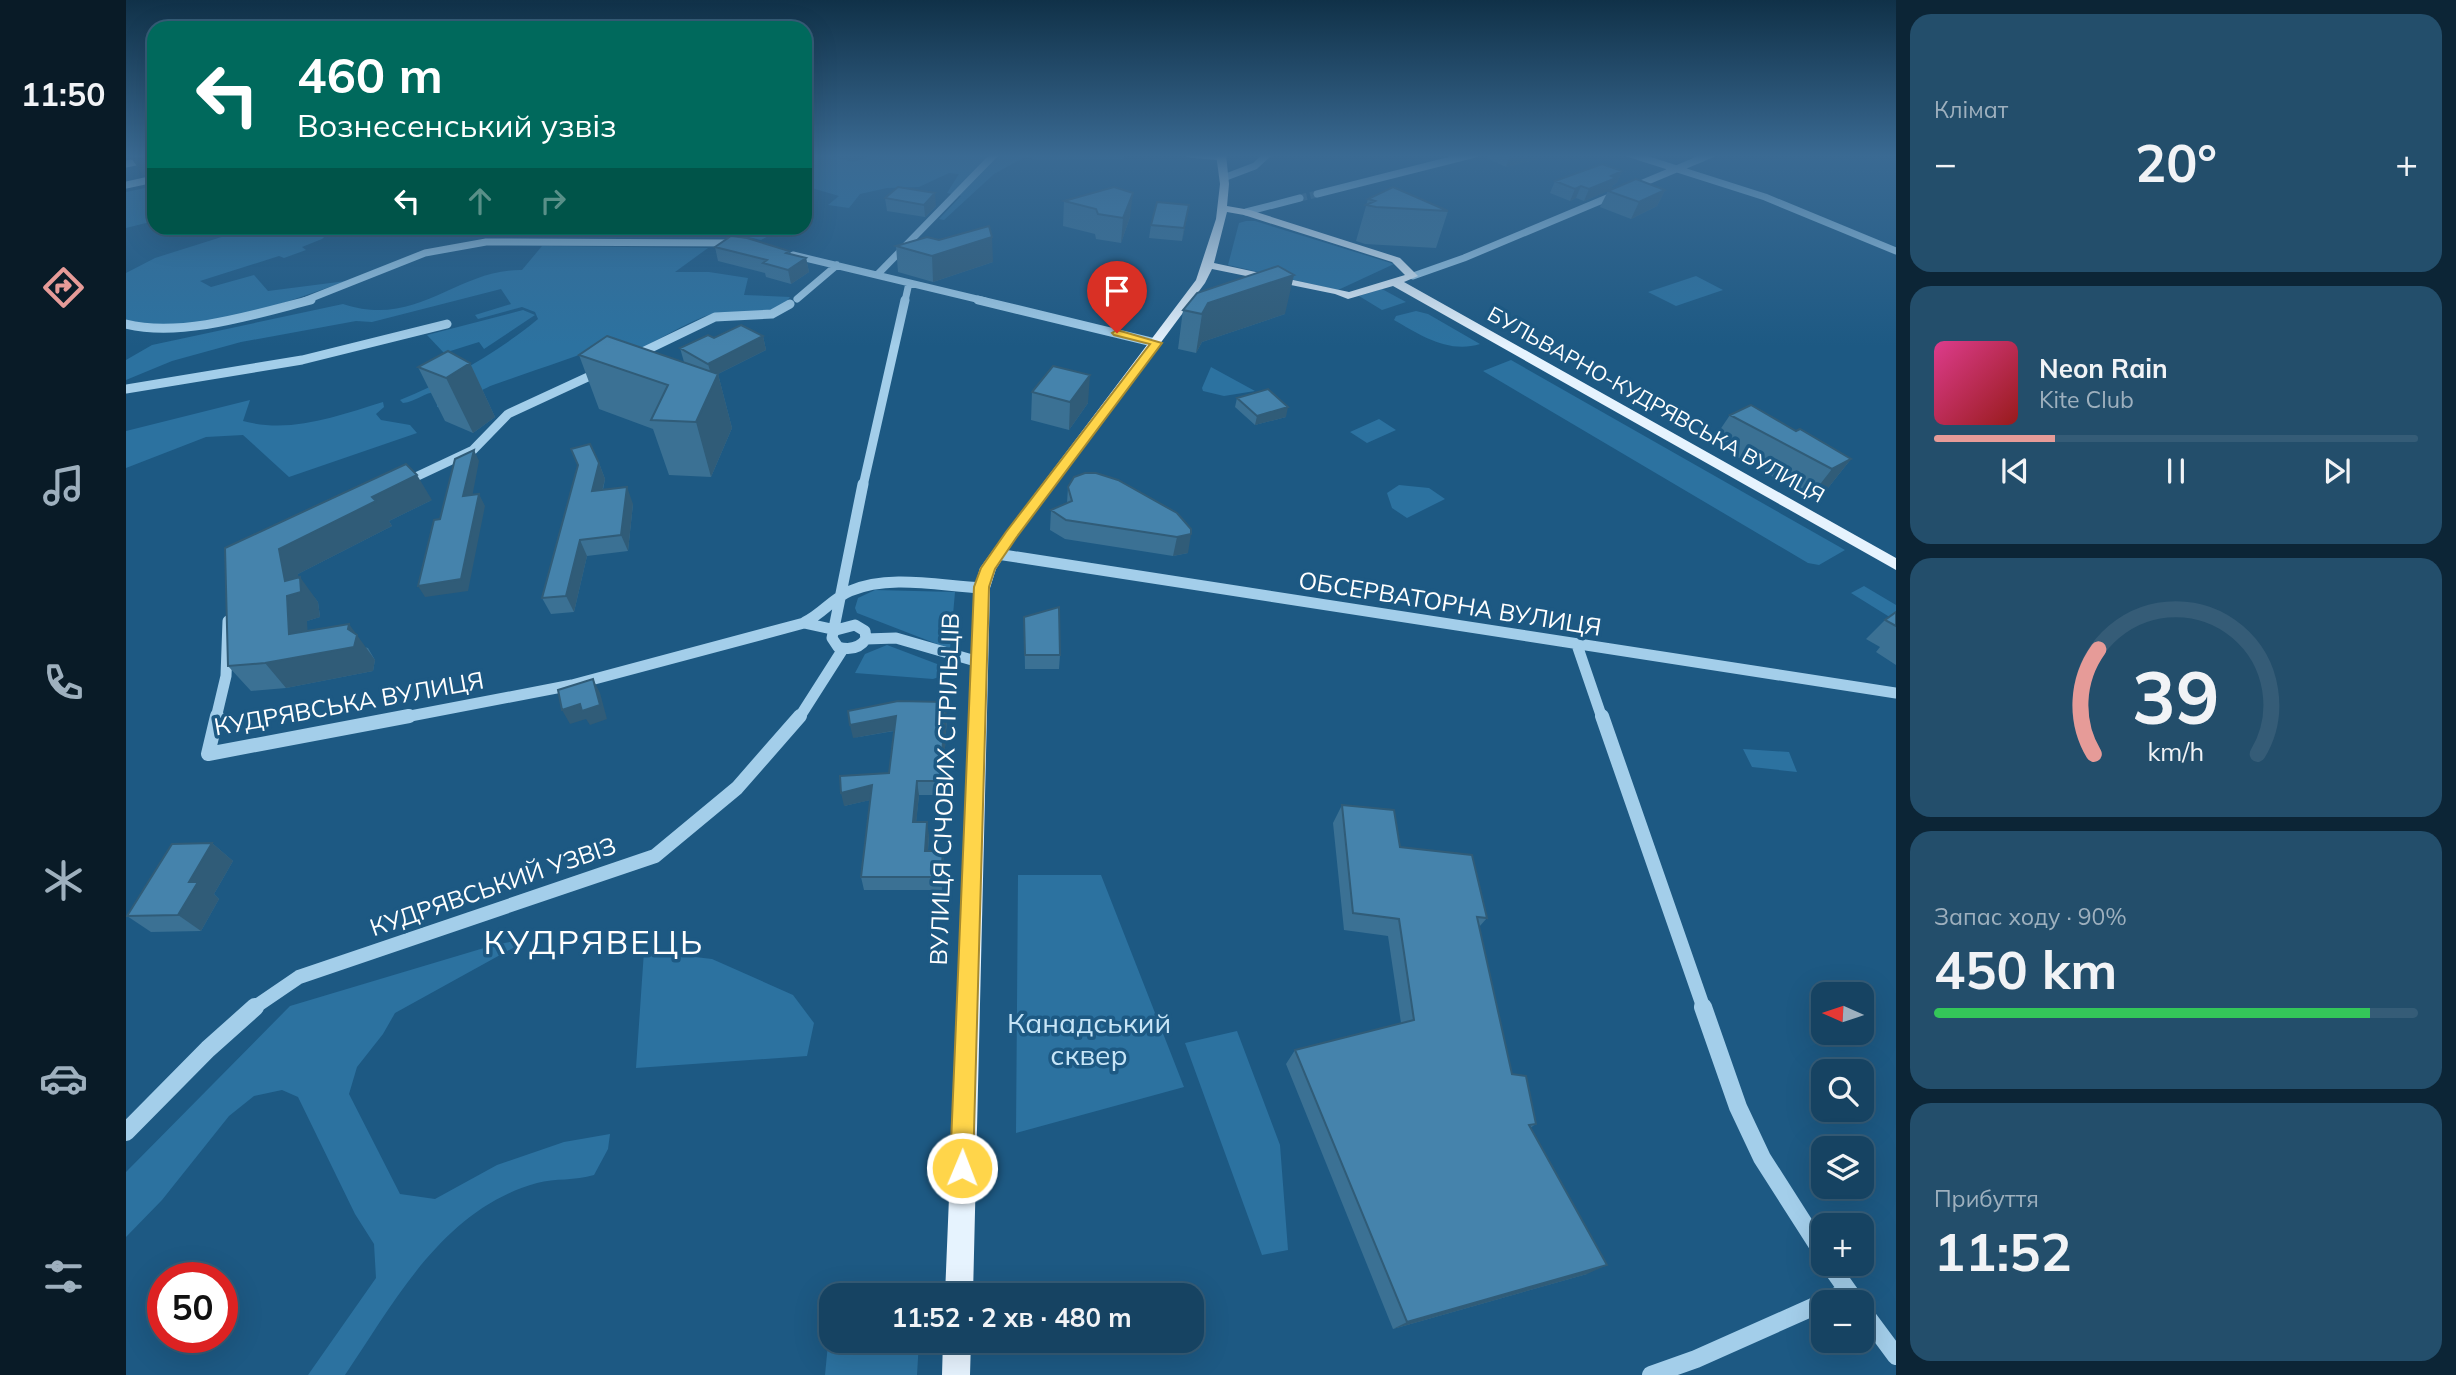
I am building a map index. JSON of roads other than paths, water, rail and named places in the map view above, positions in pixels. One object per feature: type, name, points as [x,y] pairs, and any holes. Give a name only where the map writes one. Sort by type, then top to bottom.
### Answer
[{"type":"main road","points":[[1219,218],[1209,265],[1306,284],[1348,296],[1413,276],[1396,260],[1265,218]]},
{"type":"main road","name":"ВУЛИЦЯ СІЧОВИХ СТРІЛЬЦІВ","points":[[959,1283],[982,587],[988,568],[997,554],[1156,343],[1209,265]]},
{"type":"main road","name":"БУЛЬВАРНО-КУДРЯВСЬКА ВУЛИЦЯ","points":[[1395,282],[1896,565]]},
{"type":"main road","points":[[956,1375],[957,1353]]},
{"type":"street","points":[[877,275],[936,218]]},
{"type":"street","points":[[1413,276],[1456,262],[1560,218]]},
{"type":"street","points":[[1822,218],[1896,251]]},
{"type":"street","points":[[126,324],[145,329],[175,329],[276,309],[317,298],[414,257],[457,246],[513,240],[711,241],[748,245]]},
{"type":"street","points":[[785,253],[1156,343]]},
{"type":"street","points":[[623,361],[715,317],[772,314],[794,302],[837,265]]},
{"type":"street","points":[[909,283],[839,596],[833,642],[843,649],[859,647],[866,639],[894,636],[957,660],[979,662]]},
{"type":"street","points":[[126,390],[302,360],[447,324]]},
{"type":"street","points":[[396,486],[472,450],[485,441],[508,414],[612,366]]},
{"type":"street","name":"ОБСЕРВАТОРНА ВУЛИЦЯ","points":[[997,554],[1896,693]]},
{"type":"street","points":[[804,623],[818,617],[839,596],[872,584],[982,587]]},
{"type":"street","name":"КУДРЯВСЬКА ВУЛИЦЯ","points":[[228,609],[226,676],[208,754],[572,685],[804,623],[836,630]]},
{"type":"street","points":[[836,630],[846,625],[858,626],[865,631],[866,639]]},
{"type":"street","points":[[1577,645],[1738,1107],[1769,1169],[1811,1235]]},
{"type":"street","name":"КУДРЯВСЬКИЙ УЗВІЗ","points":[[126,1132],[231,1030],[276,990],[299,977],[655,856],[699,826],[744,783],[804,712],[843,649]]},
{"type":"street","points":[[1651,1375],[1696,1359],[1811,1308]]},
{"type":"street","points":[[1874,1326],[1896,1356]]},
{"type":"district","name":"КУДРЯВЕЦЬ","points":[[594,942]]},
{"type":"park label","name":"Канадський сквер","points":[[1089,1039]]}]
